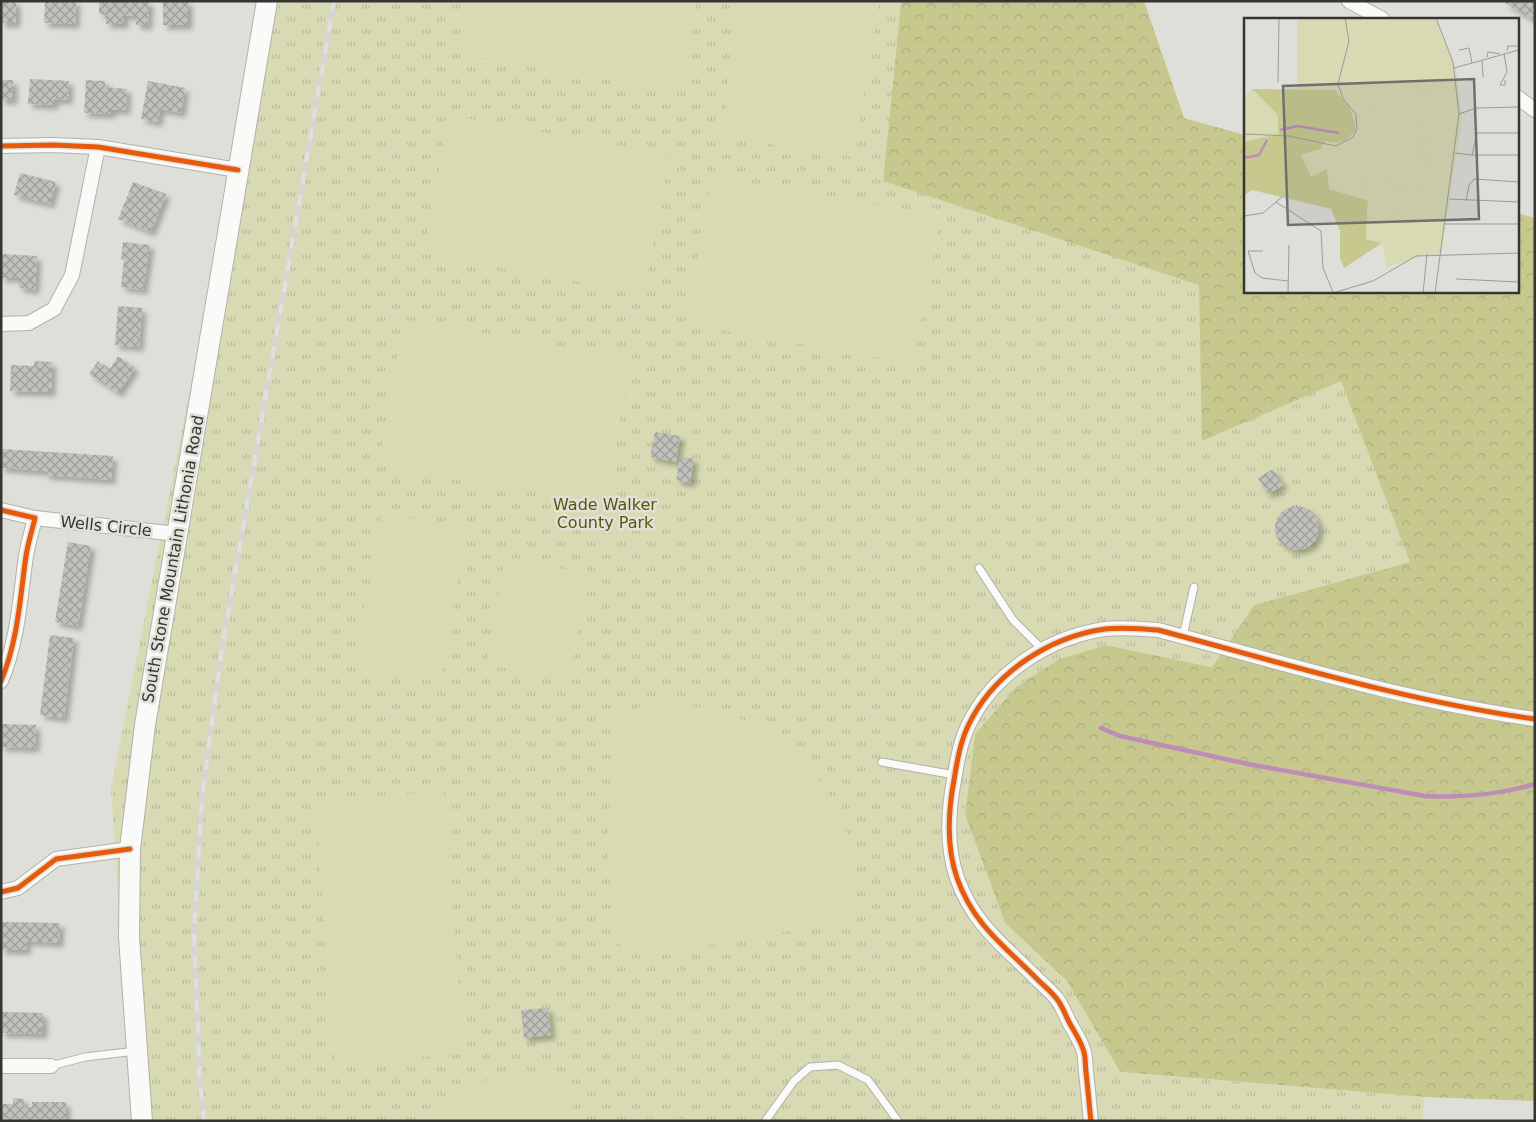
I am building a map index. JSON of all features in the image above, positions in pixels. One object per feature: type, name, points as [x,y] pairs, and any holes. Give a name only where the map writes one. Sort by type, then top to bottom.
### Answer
[{"type":"main road","name":"South Stone Mountain Lithonia Road","points":[[142,1121],[129,937],[130,849],[145,725],[267,1]]},
{"type":"street","points":[[1349,1],[1380,18]]},
{"type":"street","points":[[1518,98],[1535,110]]},
{"type":"street","points":[[1,146],[53,145],[98,147],[238,170]]},
{"type":"street","points":[[1,324],[30,323],[54,309],[72,275],[98,147]]},
{"type":"street","name":"Wells Circle","points":[[1,510],[35,518],[177,534]]},
{"type":"street","points":[[1,681],[11,654],[24,583],[26,555],[35,518]]},
{"type":"street","points":[[1091,1121],[1084,1051],[1059,1002],[990,934],[976,916],[956,877],[949,835],[951,794],[957,759],[968,727],[978,708],[1007,675],[1024,661],[1063,640],[1106,629],[1158,630],[1376,689],[1441,703],[1535,719]]},
{"type":"street","points":[[1,892],[18,888],[56,859],[130,849]]},
{"type":"street","points":[[1,1066],[51,1066]]},
{"type":"lane","points":[[979,568],[1013,620],[1043,650]]},
{"type":"lane","points":[[1183,636],[1194,587]]},
{"type":"lane","points":[[882,762],[955,775]]},
{"type":"lane","points":[[51,1066],[85,1057],[136,1050]]},
{"type":"lane","points":[[766,1120],[794,1081],[810,1067],[838,1065],[868,1080],[898,1121]]},
{"type":"green space","name":"Wade Walker County Park","points":[[267,1],[901,1],[883,181],[1199,285],[1202,441],[1341,381],[1410,562],[1254,605],[1212,667],[1106,645],[1059,659],[1017,686],[975,734],[965,815],[1005,923],[1067,981],[1120,1072],[1424,1097],[1423,1121],[133,1121],[111,788]]},
{"type":"green space","points":[[470,1],[697,1],[681,93],[461,54]]},
{"type":"green space","points":[[739,1],[878,1],[855,157],[722,137]]},
{"type":"green space","points":[[901,1],[1144,1],[1184,118],[1244,135],[1244,292],[1518,292],[1518,213],[1535,218],[1535,1101],[1424,1097],[1120,1072],[1067,981],[1005,923],[965,815],[975,734],[1017,686],[1059,659],[1106,645],[1212,667],[1254,605],[1409,562],[1202,441],[883,181]]},
{"type":"green space","points":[[449,115],[670,155],[644,294],[424,254]]},
{"type":"green space","points":[[711,176],[940,216],[913,364],[685,324]]},
{"type":"green space","points":[[403,319],[631,358],[606,504],[378,466]]},
{"type":"green space","points":[[382,513],[466,527],[440,682],[355,667]]},
{"type":"green space","points":[[504,559],[587,573],[569,679],[486,665]]},
{"type":"green space","points":[[674,703],[727,714],[758,726],[794,754],[819,780],[838,811],[851,845],[855,877],[853,920],[705,946],[652,946],[631,951],[617,943],[614,935],[616,914],[608,862],[612,716],[639,707]]},
{"type":"green space","points":[[444,791],[464,1054],[335,1063],[315,801]]},
{"type":"green space","points":[[530,1075],[562,1083],[573,1088],[573,1121],[425,1121],[447,1100],[472,1085],[500,1077]]},
{"type":"green space","points":[[668,1116],[693,1121],[641,1121],[657,1117]]},
{"type":"building","points":[[1,1],[16,1],[16,23],[1,23]]},
{"type":"building","points":[[45,1],[76,1],[75,24],[44,23]]},
{"type":"building","points":[[99,1],[149,1],[148,25],[136,25],[136,16],[124,15],[124,24],[106,24],[106,15],[99,14]]},
{"type":"building","points":[[163,1],[188,1],[188,25],[163,25]]},
{"type":"building","points":[[1506,1],[1535,1],[1535,13],[1531,19],[1505,3]]},
{"type":"building","points":[[30,79],[69,81],[68,100],[54,99],[54,105],[28,104]]},
{"type":"building","points":[[1,80],[13,80],[13,100],[1,100]]},
{"type":"building","points":[[86,80],[105,81],[105,87],[127,89],[126,110],[111,110],[111,114],[84,113]]},
{"type":"building","points":[[148,81],[185,88],[181,113],[160,109],[158,122],[141,119]]},
{"type":"building","points":[[20,173],[56,182],[50,204],[14,195]]},
{"type":"building","points":[[133,182],[166,194],[151,232],[118,219]]},
{"type":"building","points":[[123,242],[150,245],[143,290],[121,287],[124,260],[121,259]]},
{"type":"building","points":[[2,254],[37,256],[35,290],[19,288],[19,278],[1,278]]},
{"type":"building","points":[[118,306],[142,308],[139,347],[115,345]]},
{"type":"building","points":[[118,356],[135,368],[118,393],[89,374],[98,361],[110,369]]},
{"type":"building","points":[[34,361],[52,362],[51,392],[10,391],[11,365],[34,366]]},
{"type":"building","points":[[655,432],[680,436],[676,462],[650,457]]},
{"type":"building","points":[[2,449],[113,456],[111,480],[45,475],[45,471],[1,468]]},
{"type":"building","points":[[681,457],[694,459],[690,483],[676,480]]},
{"type":"building","points":[[1273,469],[1283,485],[1268,494],[1258,478]]},
{"type":"building","points":[[1297,506],[1309,510],[1315,516],[1319,528],[1315,540],[1309,546],[1297,550],[1285,546],[1279,540],[1275,528],[1279,516],[1285,510]]},
{"type":"building","points":[[68,542],[91,546],[78,626],[55,622]]},
{"type":"building","points":[[50,635],[74,638],[64,718],[40,715]]},
{"type":"building","points":[[1,724],[36,725],[35,748],[1,747]]},
{"type":"building","points":[[1,922],[60,923],[59,943],[26,941],[27,950],[1,950]]},
{"type":"building","points":[[548,1008],[551,1035],[524,1038],[521,1010]]},
{"type":"building","points":[[1,1012],[43,1013],[43,1034],[1,1033]]},
{"type":"building","points":[[13,1098],[24,1099],[24,1106],[32,1107],[32,1102],[66,1102],[66,1121],[1,1121],[1,1104],[13,1104]]},
{"type":"waterway","points":[[1101,728],[1120,736],[1248,764],[1425,796],[1453,797],[1480,795],[1508,791],[1535,784]]},
{"type":"railway","points":[[204,1121],[200,1083],[194,932],[202,797],[222,649],[334,1]]},
{"type":"cycle path","points":[[1,146],[53,145],[98,147],[238,170]]},
{"type":"cycle path","points":[[1,510],[35,518],[26,556],[15,635],[1,681]]},
{"type":"cycle path","points":[[1091,1121],[1084,1052],[1062,1007],[1052,993],[981,922],[964,895],[953,866],[949,829],[950,804],[963,739],[979,707],[1008,674],[1044,649],[1084,633],[1112,628],[1158,630],[1392,692],[1535,719]]},
{"type":"cycle path","points":[[1,892],[18,888],[56,859],[130,849]]}]
